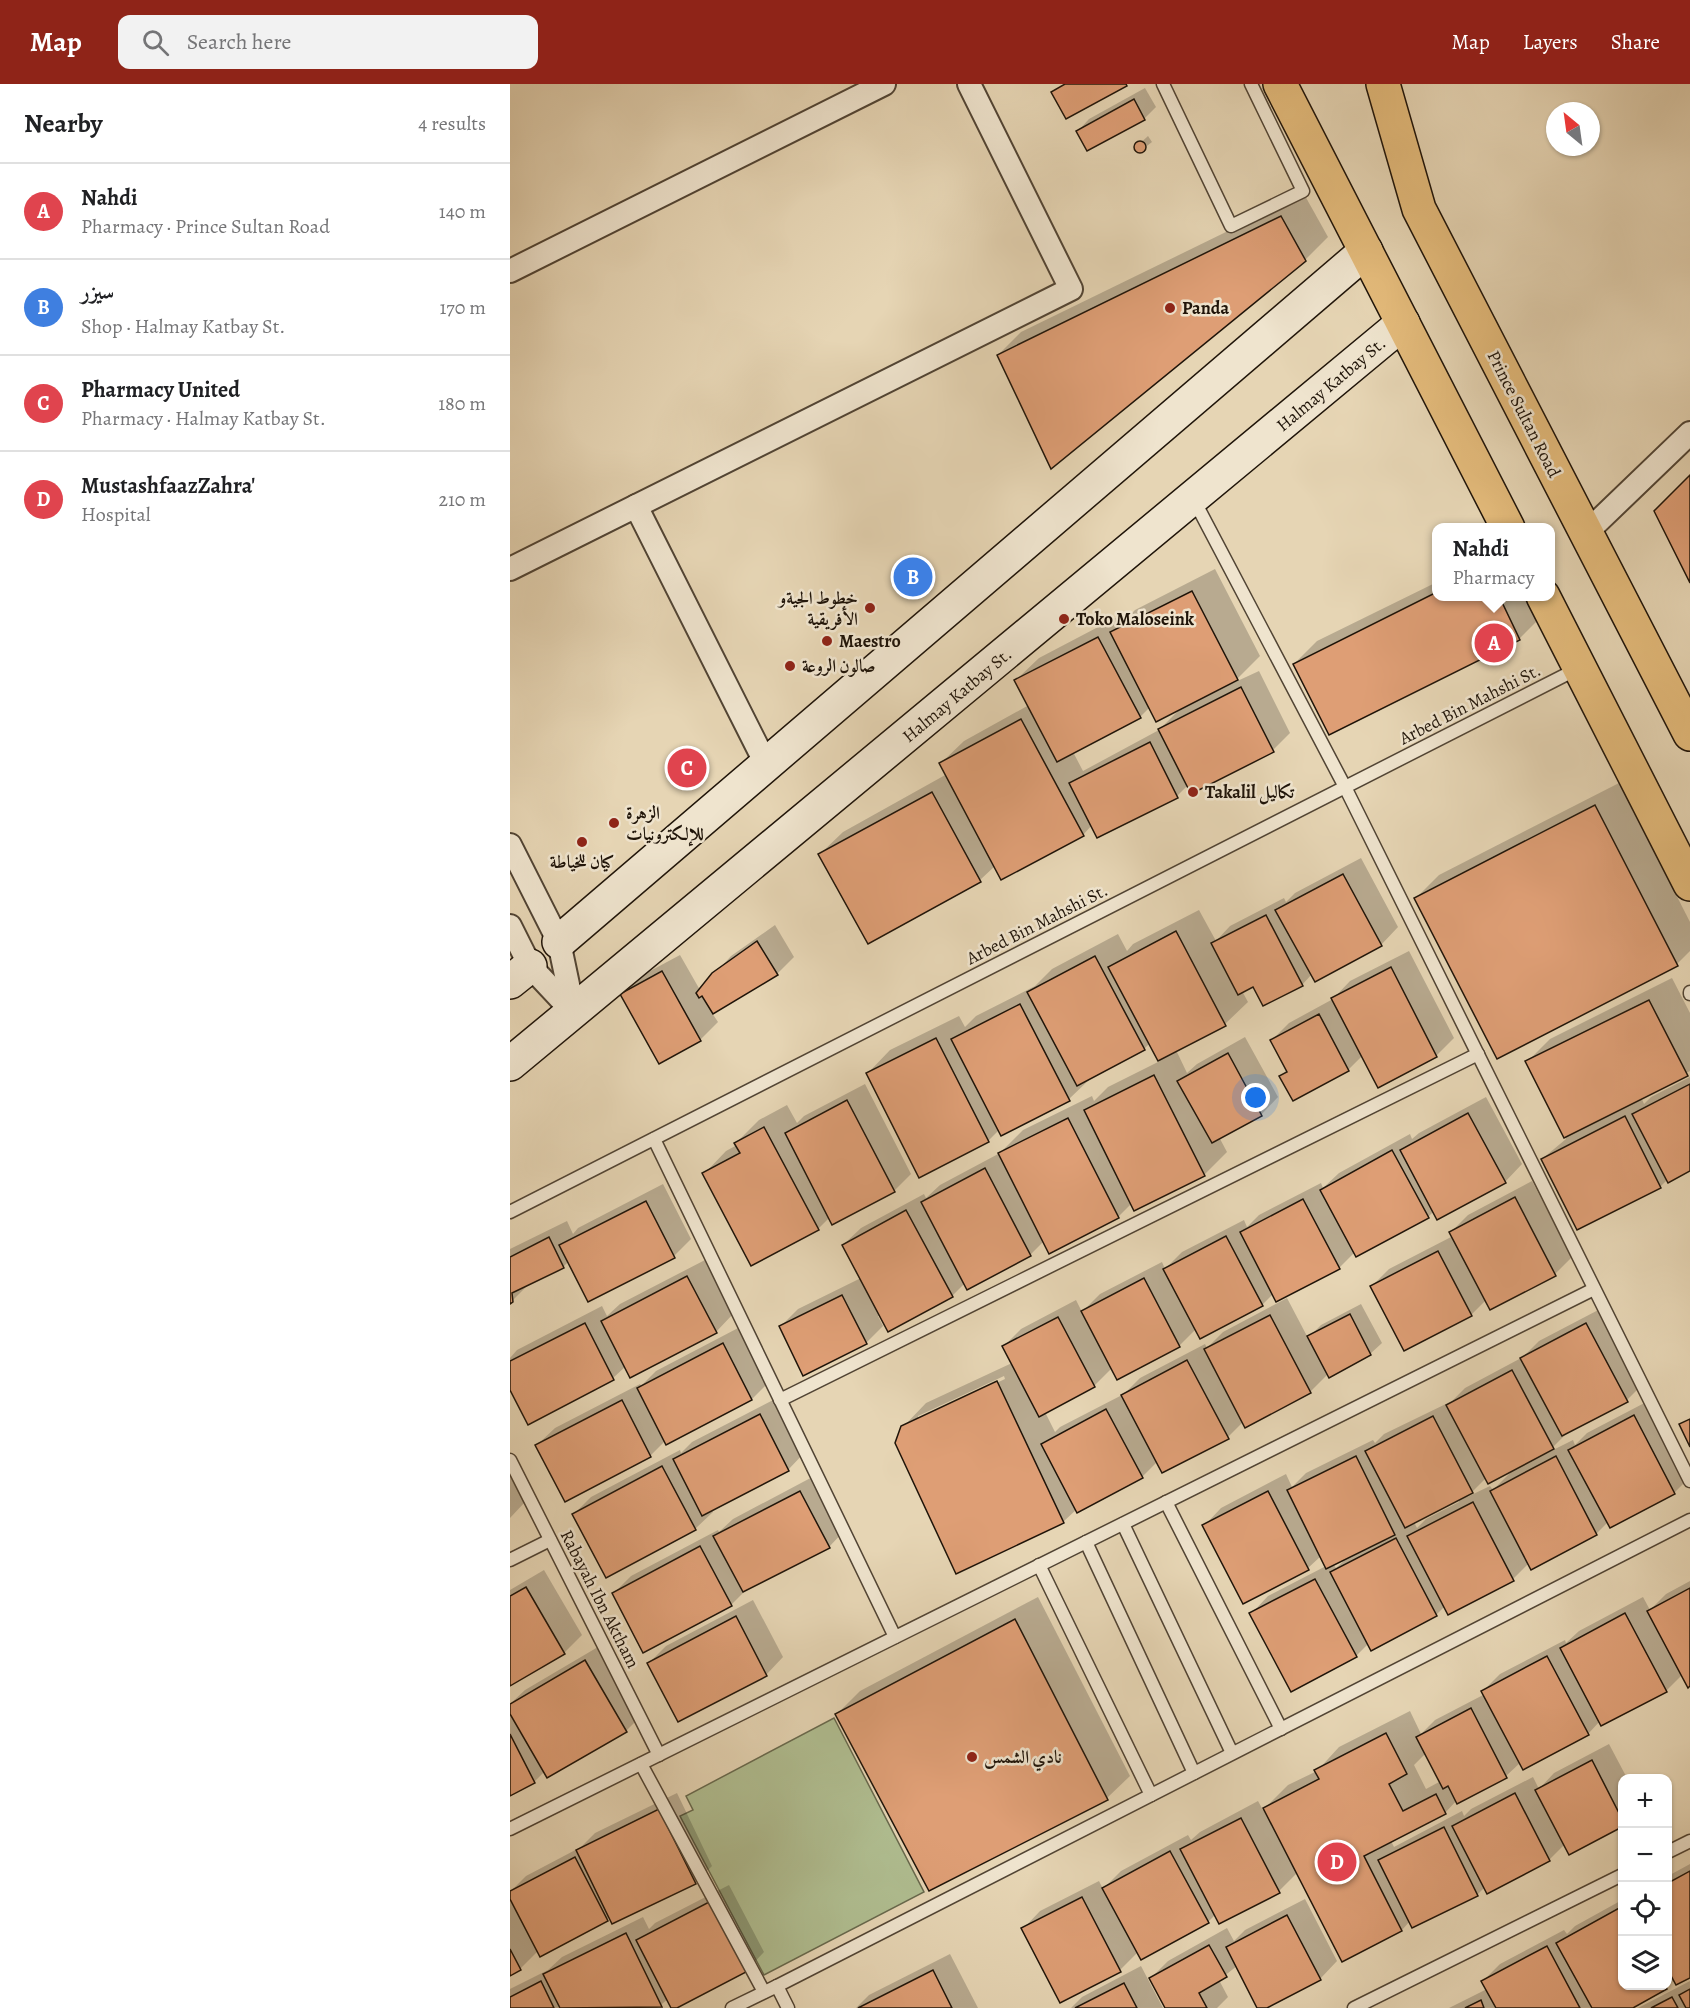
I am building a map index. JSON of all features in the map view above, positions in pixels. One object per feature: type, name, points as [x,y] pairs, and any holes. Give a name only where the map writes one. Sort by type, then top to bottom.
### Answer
[{"type":"main road","points":[[1280,84],[1312,178],[1366,251],[1505,523]]},
{"type":"main road","name":"Prince Sultan Road","points":[[1383,84],[1419,209],[1690,734]]},
{"type":"main road","points":[[1545,601],[1690,884]]},
{"type":"street","points":[[511,267],[884,84]]},
{"type":"street","points":[[510,569],[1071,289],[969,84]]},
{"type":"street","points":[[520,974],[1366,251]]},
{"type":"street","name":"Halmay Katbay St.","points":[[510,1064],[1403,323]]},
{"type":"street","points":[[1586,533],[1690,433]]},
{"type":"street","points":[[636,506],[766,764]]},
{"type":"street","points":[[510,844],[559,942],[574,1013]]},
{"type":"street","points":[[510,926],[520,974],[574,1013]]},
{"type":"lane","points":[[1163,84],[1231,226],[1303,191],[1312,178],[1251,84]]},
{"type":"lane","points":[[1193,499],[1345,787],[1690,1481]]},
{"type":"lane","name":"Arbed Bin Mahshi St.","points":[[510,1212],[1580,668]]},
{"type":"lane","points":[[780,1400],[1478,1054]]},
{"type":"lane","points":[[654,1139],[894,1637]]},
{"type":"lane","points":[[510,1829],[1594,1289]]},
{"type":"lane","name":"Rabayah Ibn Aktham","points":[[510,1460],[659,1755]]},
{"type":"lane","points":[[1166,1502],[1281,1729]]},
{"type":"lane","points":[[732,2008],[1690,1520]]},
{"type":"lane","points":[[1123,1524],[1232,1753]]},
{"type":"lane","points":[[510,1560],[550,1540]]},
{"type":"lane","points":[[1086,1542],[1194,1773]]},
{"type":"lane","points":[[1039,1565],[1151,1795]]},
{"type":"lane","points":[[641,1764],[764,1992]]},
{"type":"lane","points":[[1672,1850],[1690,1841]]},
{"type":"lane","points":[[1354,2008],[1618,1877]]},
{"type":"lane","points":[[777,1986],[788,2008]]},
{"type":"green space","points":[[834,1718],[924,1892],[764,1975],[680,1816],[693,1810],[686,1796]]},
{"type":"building","points":[[1065,84],[1126,84],[1127,86],[1066,119],[1051,92]]},
{"type":"building","points":[[1134,99],[1145,120],[1087,151],[1076,131]]},
{"type":"building","points":[[1142,141],[1146,147],[1142,153],[1138,153],[1134,145]]},
{"type":"building","name":"Panda","points":[[1281,216],[1306,261],[1051,469],[997,355]]},
{"type":"building","points":[[1690,475],[1690,583],[1654,511]]},
{"type":"building","points":[[1192,591],[1238,680],[1156,722],[1110,632]]},
{"type":"building","points":[[1432,594],[1432,601],[1501,601],[1520,640],[1329,735],[1293,664]]},
{"type":"building","points":[[1098,637],[1141,718],[1057,762],[1014,680]]},
{"type":"building","points":[[1241,687],[1274,752],[1191,794],[1158,729]]},
{"type":"building","points":[[1021,719],[1084,836],[1001,880],[939,763]]},
{"type":"building","points":[[1150,742],[1178,798],[1097,838],[1069,783]]},
{"type":"building","points":[[932,792],[981,882],[868,944],[818,854]]},
{"type":"building","points":[[1595,805],[1678,966],[1497,1059],[1414,898]]},
{"type":"building","points":[[1343,874],[1382,946],[1315,982],[1275,910]]},
{"type":"building","points":[[1266,915],[1303,986],[1263,1006],[1253,987],[1238,995],[1211,943]]},
{"type":"building","points":[[1176,931],[1226,1026],[1158,1061],[1108,967]]},
{"type":"building","points":[[757,941],[778,975],[713,1014],[702,996],[699,998],[696,993],[712,973]]},
{"type":"building","points":[[1095,956],[1145,1050],[1077,1086],[1027,992]]},
{"type":"building","points":[[1391,967],[1437,1057],[1378,1088],[1331,998]]},
{"type":"building","points":[[662,971],[701,1041],[659,1064],[620,994]]},
{"type":"building","points":[[1649,1000],[1688,1076],[1564,1138],[1525,1061]]},
{"type":"building","points":[[1020,1004],[1070,1101],[1001,1136],[951,1039]]},
{"type":"building","points":[[1319,1014],[1349,1071],[1293,1101],[1279,1076],[1287,1072],[1270,1040]]},
{"type":"building","points":[[936,1038],[989,1142],[919,1178],[866,1073]]},
{"type":"building","points":[[1228,1053],[1262,1116],[1212,1143],[1177,1081]]},
{"type":"building","points":[[1154,1075],[1205,1176],[1134,1211],[1084,1110]]},
{"type":"building","points":[[1690,1084],[1690,1171],[1668,1183],[1632,1114]]},
{"type":"building","points":[[847,1100],[895,1192],[832,1225],[785,1133]]},
{"type":"building","points":[[1468,1113],[1506,1183],[1437,1220],[1400,1150]]},
{"type":"building","points":[[1625,1116],[1661,1188],[1577,1230],[1541,1159]]},
{"type":"building","points":[[1068,1118],[1119,1218],[1049,1254],[998,1153]]},
{"type":"building","points":[[764,1127],[819,1230],[751,1266],[702,1173],[740,1153],[734,1143]]},
{"type":"building","points":[[1392,1150],[1429,1218],[1356,1257],[1320,1190]]},
{"type":"building","points":[[985,1168],[1031,1256],[967,1290],[921,1202]]},
{"type":"building","points":[[1515,1197],[1556,1276],[1490,1310],[1449,1232]]},
{"type":"building","points":[[1303,1199],[1340,1269],[1276,1302],[1240,1232]]},
{"type":"building","points":[[646,1201],[675,1258],[588,1302],[559,1245]]},
{"type":"building","points":[[906,1210],[953,1297],[888,1332],[842,1245]]},
{"type":"building","points":[[1226,1236],[1263,1306],[1200,1339],[1163,1269]]},
{"type":"building","points":[[549,1237],[564,1268],[512,1293],[513,1302],[510,1304],[510,1257]]},
{"type":"building","points":[[1438,1251],[1472,1316],[1404,1351],[1370,1286]]},
{"type":"building","points":[[687,1276],[717,1333],[630,1378],[601,1321]]},
{"type":"building","points":[[1144,1278],[1180,1347],[1117,1380],[1081,1311]]},
{"type":"building","points":[[842,1295],[867,1344],[803,1376],[779,1326]]},
{"type":"building","points":[[1350,1314],[1371,1355],[1329,1378],[1307,1336]]},
{"type":"building","points":[[1270,1315],[1311,1393],[1245,1428],[1204,1349]]},
{"type":"building","points":[[1058,1317],[1095,1387],[1039,1417],[1002,1346]]},
{"type":"building","points":[[585,1323],[614,1380],[528,1425],[510,1390],[510,1361]]},
{"type":"building","points":[[1586,1323],[1628,1402],[1562,1436],[1520,1358]]},
{"type":"building","points":[[723,1343],[752,1400],[666,1445],[637,1388]]},
{"type":"building","points":[[1187,1360],[1229,1439],[1162,1473],[1121,1395]]},
{"type":"building","points":[[1512,1370],[1554,1449],[1488,1484],[1446,1405]]},
{"type":"building","points":[[997,1381],[1064,1523],[956,1574],[895,1443],[901,1426]]},
{"type":"building","points":[[622,1400],[651,1457],[565,1502],[535,1445]]},
{"type":"building","points":[[1106,1409],[1143,1478],[1077,1513],[1041,1444]]},
{"type":"building","points":[[760,1414],[789,1471],[702,1516],[673,1459]]},
{"type":"building","points":[[1634,1415],[1675,1494],[1610,1528],[1568,1450]]},
{"type":"building","points":[[1433,1416],[1473,1493],[1405,1528],[1365,1451]]},
{"type":"building","points":[[1690,1419],[1690,1447],[1679,1424]]},
{"type":"building","points":[[1356,1456],[1395,1535],[1326,1569],[1287,1490]]},
{"type":"building","points":[[1556,1456],[1597,1535],[1531,1570],[1490,1491]]},
{"type":"building","points":[[662,1466],[696,1530],[606,1578],[572,1514]]},
{"type":"building","points":[[800,1491],[830,1548],[743,1592],[713,1536]]},
{"type":"building","points":[[1268,1491],[1309,1570],[1243,1604],[1202,1525]]},
{"type":"building","points":[[1473,1502],[1514,1581],[1448,1615],[1407,1536]]},
{"type":"building","points":[[1396,1538],[1437,1616],[1371,1651],[1330,1572]]},
{"type":"building","points":[[700,1546],[732,1606],[643,1653],[612,1593]]},
{"type":"building","points":[[1315,1579],[1357,1657],[1291,1692],[1249,1613]]},
{"type":"building","points":[[526,1587],[565,1654],[510,1686],[510,1596]]},
{"type":"building","points":[[1690,1588],[1690,1686],[1688,1688],[1647,1611]]},
{"type":"building","points":[[1625,1613],[1667,1692],[1601,1726],[1560,1648]]},
{"type":"building","points":[[736,1616],[767,1676],[678,1722],[647,1663]]},
{"type":"building","name":"نادي الشمس","points":[[1015,1619],[1108,1800],[929,1891],[835,1714]]},
{"type":"building","points":[[1547,1656],[1589,1735],[1523,1770],[1481,1691]]},
{"type":"building","points":[[585,1660],[627,1732],[547,1778],[510,1714],[510,1704]]},
{"type":"building","points":[[1471,1708],[1507,1778],[1457,1804],[1448,1786],[1443,1789],[1416,1737]]},
{"type":"building","points":[[1386,1733],[1407,1774],[1389,1784],[1403,1811],[1436,1794],[1446,1814],[1364,1856],[1402,1931],[1342,1962],[1263,1808],[1319,1779],[1314,1770]]},
{"type":"building","points":[[510,1734],[535,1783],[510,1796]]},
{"type":"building","points":[[1592,1760],[1618,1811],[1618,1829],[1569,1855],[1535,1790]]},
{"type":"building","points":[[1515,1793],[1550,1861],[1487,1894],[1452,1826]]},
{"type":"building","points":[[659,1809],[696,1884],[612,1924],[576,1850]]},
{"type":"building","points":[[1241,1818],[1280,1893],[1219,1924],[1180,1849]]},
{"type":"building","points":[[1444,1827],[1478,1896],[1412,1928],[1378,1860]]},
{"type":"building","points":[[1170,1851],[1209,1923],[1141,1960],[1102,1888]]},
{"type":"building","points":[[575,1857],[608,1921],[540,1957],[510,1899],[510,1891]]},
{"type":"building","points":[[1690,1871],[1690,1978],[1676,1985],[1672,1978],[1672,1881]]},
{"type":"building","points":[[1082,1897],[1121,1972],[1060,2003],[1021,1928]]},
{"type":"building","points":[[711,1901],[748,1971],[677,2008],[671,2008],[636,1940]]},
{"type":"building","points":[[1618,1909],[1618,1990],[1665,1990],[1633,2008],[1592,2008],[1556,1943]]},
{"type":"building","points":[[1287,1915],[1321,1980],[1267,2008],[1257,2008],[1226,1947]]},
{"type":"building","points":[[626,1933],[662,2007],[560,2008],[543,1974]]},
{"type":"building","points":[[1209,1945],[1227,1977],[1199,1993],[1207,2008],[1165,2008],[1149,1978]]},
{"type":"building","points":[[1547,1946],[1580,2008],[1496,2008],[1481,1981]]},
{"type":"building","points":[[510,1949],[521,1970],[510,1976]]},
{"type":"building","points":[[933,1970],[952,2008],[858,2008]]},
{"type":"building","points":[[541,1981],[554,2008],[510,2008],[510,1997]]},
{"type":"building","points":[[1124,1983],[1137,2008],[1075,2008]]},
{"type":"building","points":[[1690,1989],[1690,2008],[1686,2008],[1679,1995]]},
{"type":"building","points":[[1672,1997],[1678,2008],[1651,2008]]},
{"type":"building","points":[[1481,2000],[1484,2008],[1465,2008]]},
{"type":"place","name":"Panda","points":[[1170,308]]},
{"type":"place","name":"سيزر","points":[[913,577]]},
{"type":"place","name":"خطوط الجيةو الأفريقية","points":[[870,608]]},
{"type":"place","name":"Toko Maloseink","points":[[1064,619]]},
{"type":"place","name":"Maestro","points":[[827,641]]},
{"type":"place","name":"Nahdi","points":[[1494,643]]},
{"type":"place","name":"صالون الروعة","points":[[790,666]]},
{"type":"place","name":"Pharmacy United","points":[[687,768]]},
{"type":"place","name":"Takalil تكاليل","points":[[1193,792]]},
{"type":"place","name":"الزهرة للإلكترونيات","points":[[614,823]]},
{"type":"place","name":"كيان للخياطة","points":[[582,842]]},
{"type":"place","name":"نادي الشمس","points":[[972,1757]]},
{"type":"place","name":"MustashfaazZahra'","points":[[1337,1862]]}]
